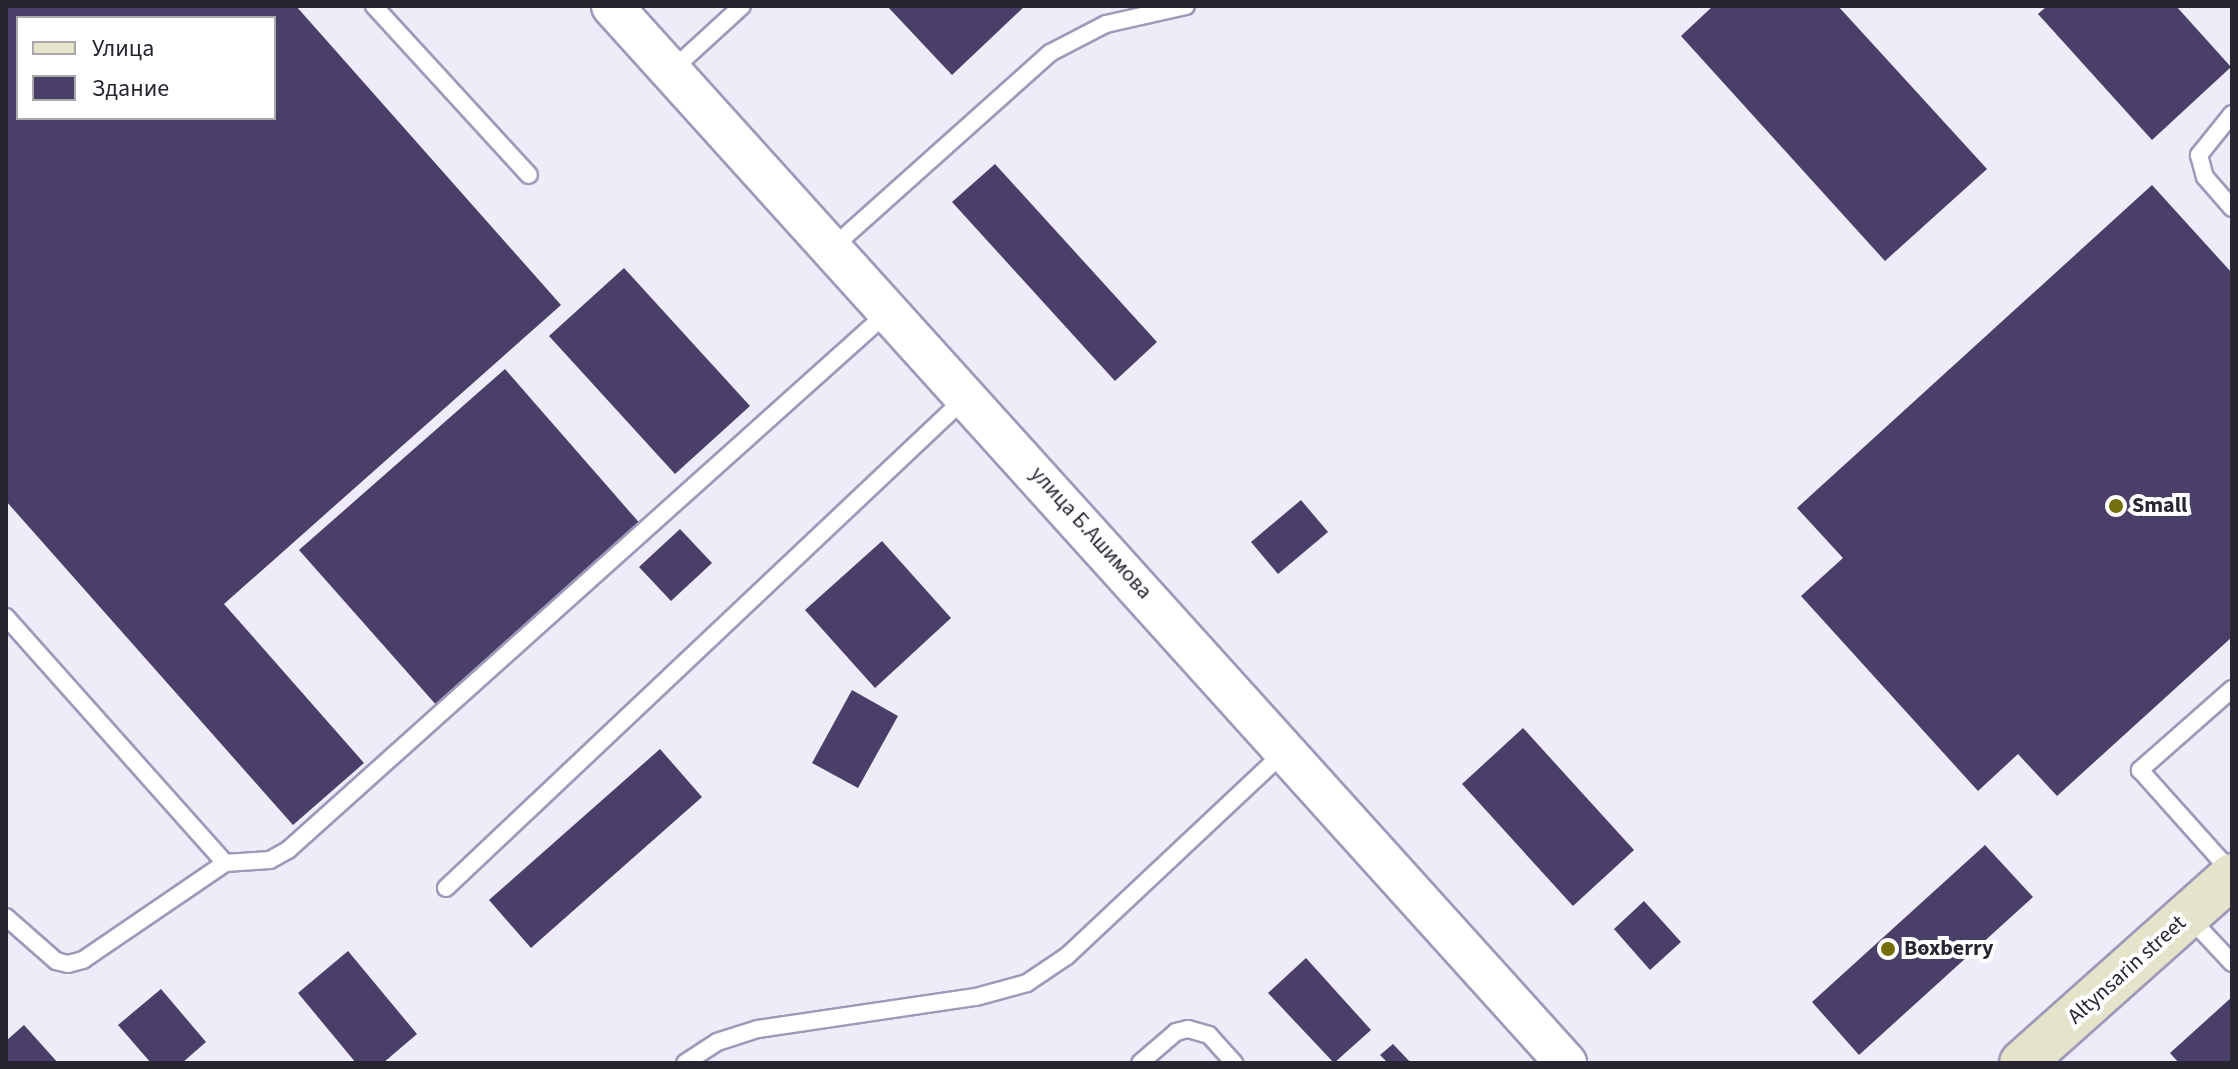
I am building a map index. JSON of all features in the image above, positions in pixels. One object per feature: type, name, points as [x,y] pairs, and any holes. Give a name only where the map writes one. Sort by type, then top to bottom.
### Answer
[{"type":"main road","name":"Altynsarin street","points":[[2022,1063],[2232,874]]},
{"type":"street","name":"улица Б.Ашимова","points":[[612,6],[1287,749],[1566,1063]]},
{"type":"lane","points":[[374,6],[529,175]]},
{"type":"lane","points":[[671,71],[742,6]]},
{"type":"lane","points":[[832,248],[1050,53],[1106,24],[1186,6]]},
{"type":"lane","points":[[2232,114],[2199,155],[2205,177],[2232,208]]},
{"type":"lane","points":[[6,917],[56,961],[68,964],[83,960],[225,863],[270,860],[288,850],[889,311]]},
{"type":"lane","points":[[446,888],[966,396]]},
{"type":"lane","points":[[6,617],[225,863]]},
{"type":"lane","points":[[2232,689],[2140,770],[2232,874]]},
{"type":"lane","points":[[685,1063],[717,1042],[758,1029],[989,995],[1027,983],[1067,956],[1287,749]]},
{"type":"lane","points":[[2188,916],[2232,963]]},
{"type":"lane","points":[[1140,1063],[1176,1032],[1188,1029],[1209,1035],[1234,1063]]},
{"type":"building","points":[[6,6],[296,6],[561,305],[224,604],[364,763],[293,825],[6,501]]},
{"type":"building","points":[[887,6],[1025,6],[952,75]]},
{"type":"building","points":[[1713,6],[1838,6],[1987,169],[1885,261],[1681,36]]},
{"type":"building","points":[[2047,6],[2176,6],[2231,67],[2152,140],[2038,14]]},
{"type":"building","points":[[995,164],[1157,342],[1115,381],[952,202]]},
{"type":"building","points":[[2152,185],[2232,273],[2232,637],[2057,796],[2018,754],[1978,791],[1801,596],[1843,558],[1797,508]]},
{"type":"building","points":[[624,268],[750,406],[675,474],[549,336]]},
{"type":"building","points":[[505,369],[643,527],[438,707],[299,550]]},
{"type":"building","points":[[1301,500],[1328,532],[1278,574],[1251,542]]},
{"type":"building","points":[[680,529],[712,563],[671,601],[639,567]]},
{"type":"building","points":[[882,541],[951,618],[875,688],[805,610]]},
{"type":"building","points":[[852,690],[898,716],[858,788],[812,763]]},
{"type":"building","points":[[1523,728],[1634,850],[1573,906],[1462,784]]},
{"type":"building","points":[[660,749],[702,797],[531,948],[489,900]]},
{"type":"building","points":[[1985,845],[2033,897],[1859,1055],[1812,1002]]},
{"type":"building","points":[[1644,901],[1681,942],[1650,970],[1614,929]]},
{"type":"building","points":[[348,951],[417,1034],[383,1063],[356,1063],[298,993]]},
{"type":"building","points":[[1306,958],[1371,1030],[1334,1063],[1268,993]]},
{"type":"building","points":[[161,989],[206,1042],[182,1063],[151,1063],[118,1025]]},
{"type":"building","points":[[2232,997],[2232,1063],[2179,1063],[2170,1053]]},
{"type":"building","points":[[24,1025],[58,1063],[6,1063],[6,1041]]},
{"type":"building","points":[[1393,1044],[1411,1063],[1388,1063],[1380,1055]]},
{"type":"place","name":"Small","points":[[2116,506]]},
{"type":"place","name":"Boxberry","points":[[1888,949]]}]
